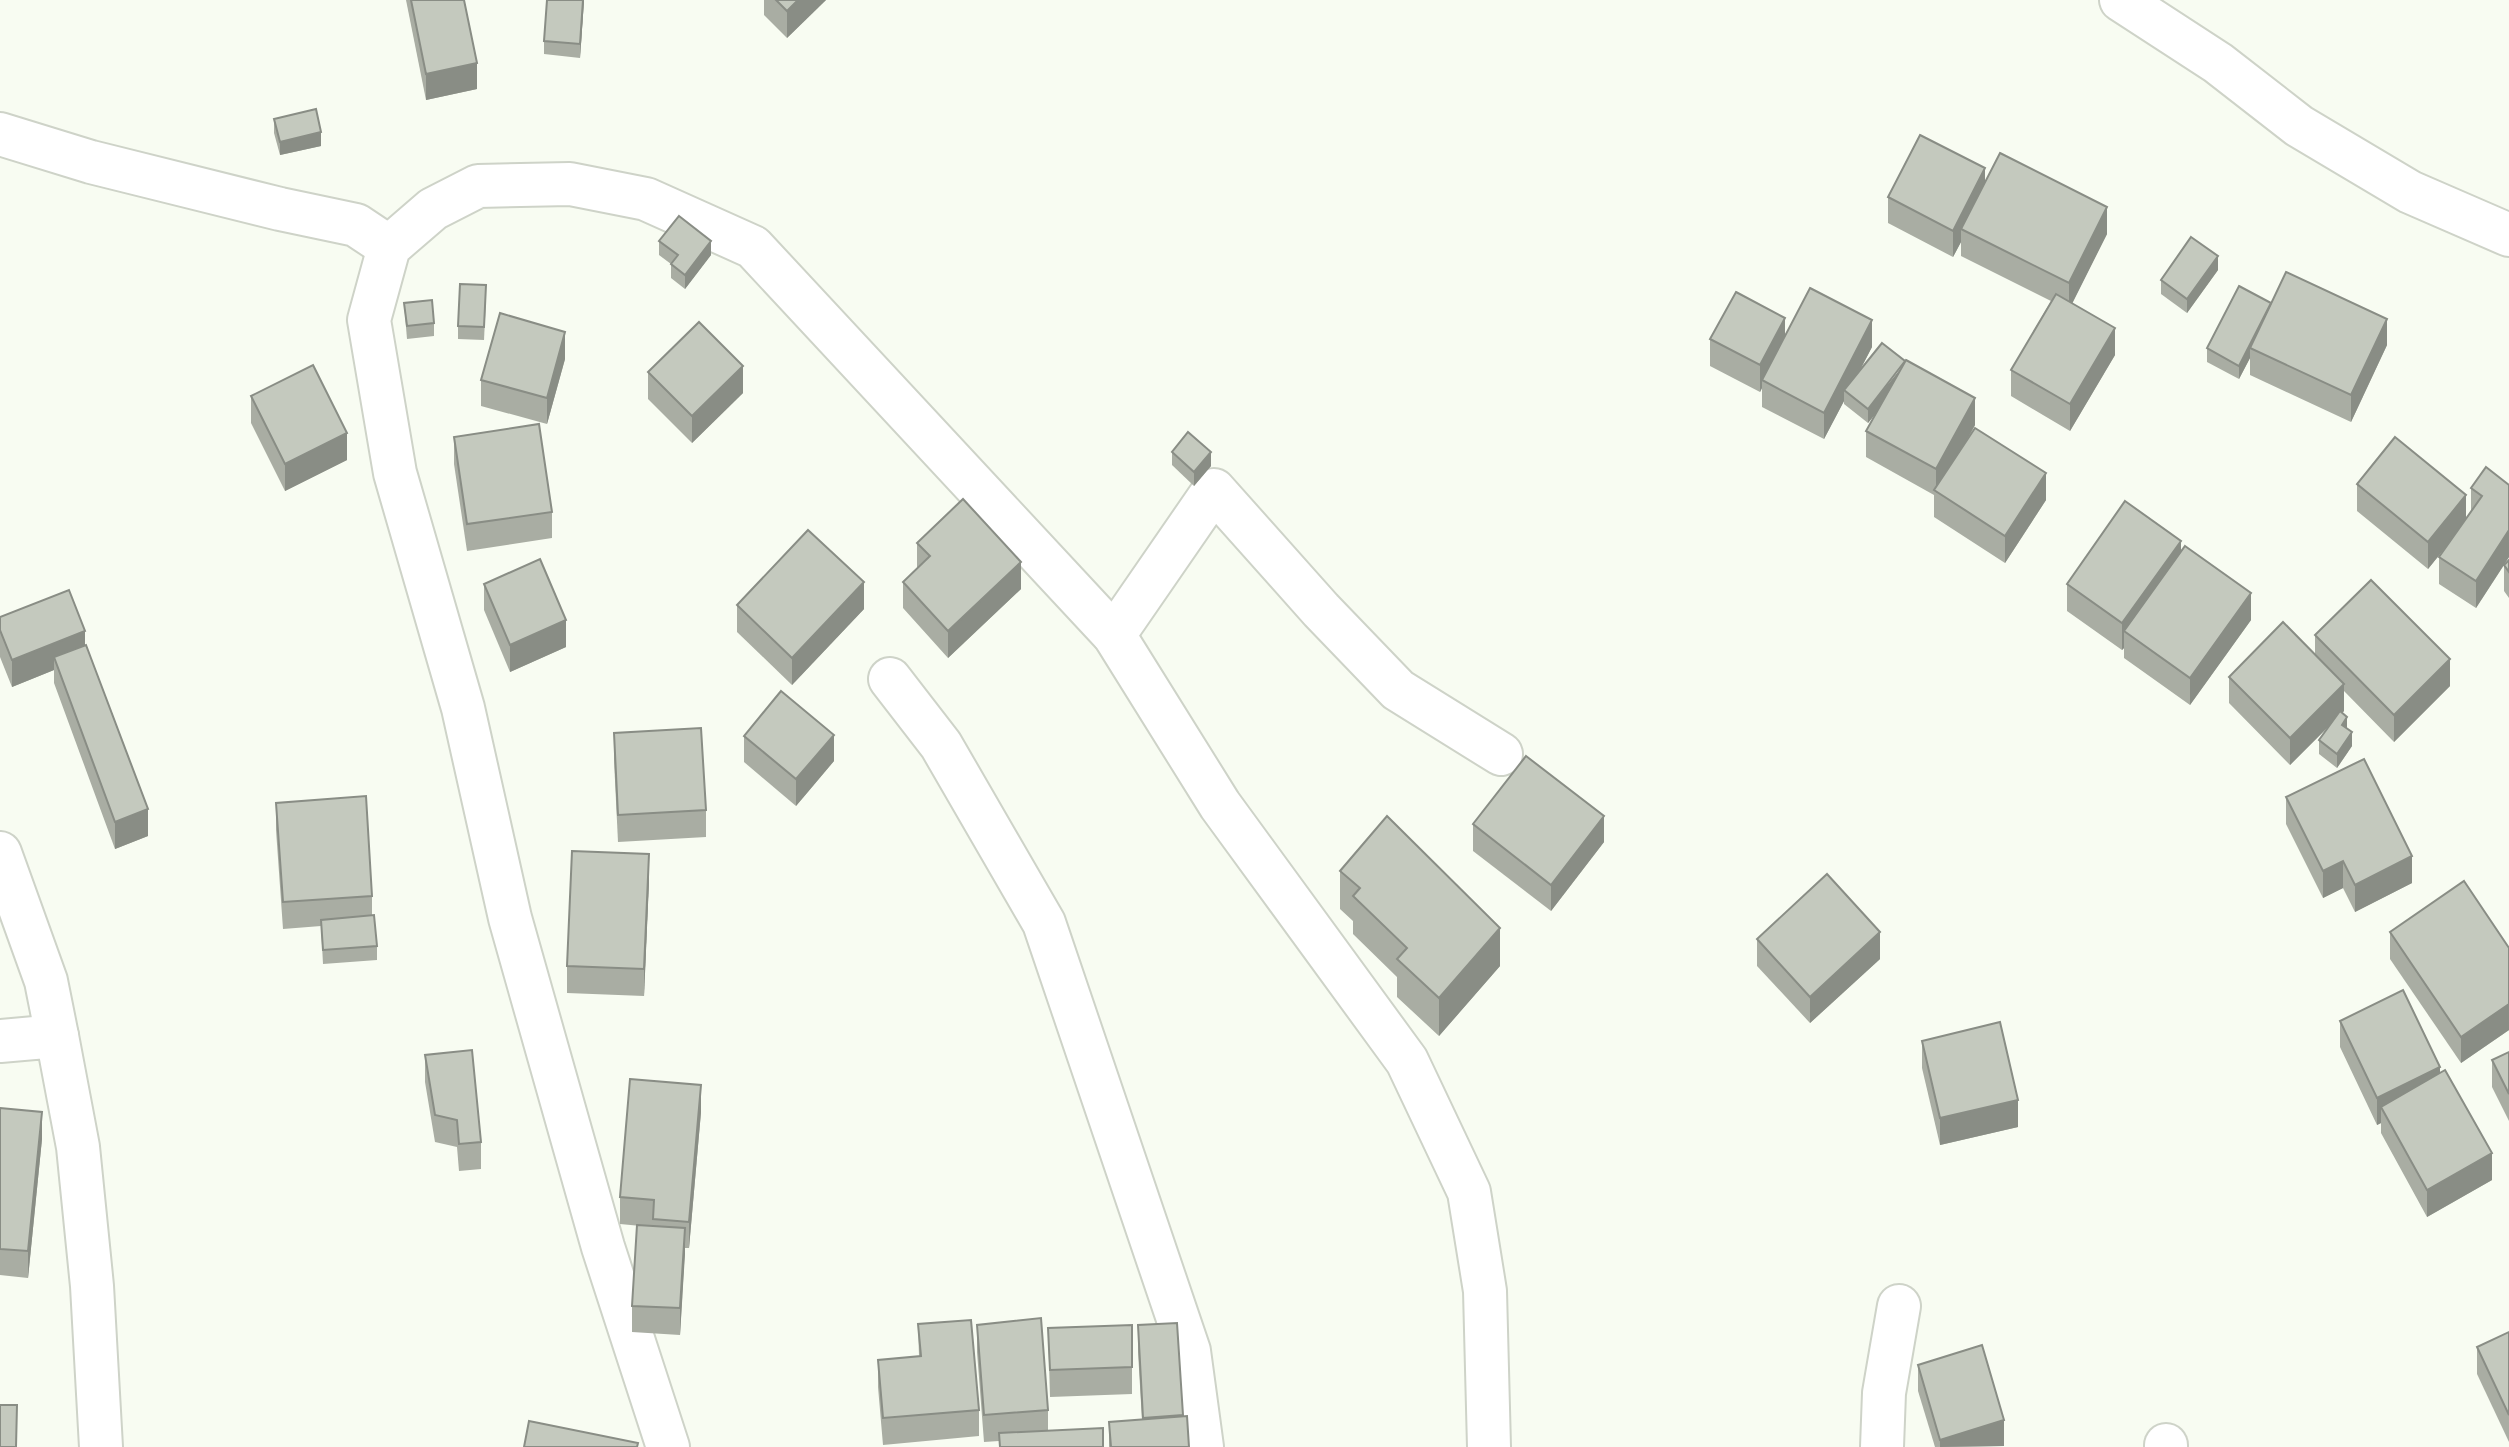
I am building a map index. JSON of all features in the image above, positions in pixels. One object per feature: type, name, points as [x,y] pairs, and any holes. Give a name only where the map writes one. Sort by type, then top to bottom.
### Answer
[{"type":"street","points":[[2121,0],[2218,63],[2299,126],[2410,192],[2509,235]]},
{"type":"street","points":[[0,134],[105,166],[356,225],[389,247]]},
{"type":"street","points":[[668,1447],[603,1247],[510,918],[463,708],[395,473],[369,320],[389,247],[433,209],[478,186],[570,184],[646,199],[753,247],[1114,635],[1220,805],[1407,1061],[1469,1192],[1485,1291],[1489,1447]]},
{"type":"street","points":[[1114,635],[1214,490],[1321,610],[1398,690],[1501,754]]},
{"type":"street","points":[[890,679],[941,745],[1044,923],[1189,1351],[1202,1447]]},
{"type":"street","points":[[0,853],[46,981],[78,1147],[92,1286],[101,1447]]},
{"type":"street","points":[[0,1041],[57,1036]]},
{"type":"street","points":[[1882,1447],[1884,1393],[1899,1306]]},
{"type":"building","points":[[411,0],[464,0],[477,63],[426,74]]},
{"type":"building","points":[[547,0],[583,0],[580,44],[544,41]]},
{"type":"building","points":[[776,0],[798,0],[787,11]]},
{"type":"building","points":[[316,109],[321,132],[280,142],[274,119]]},
{"type":"building","points":[[1920,135],[1985,168],[1953,231],[1888,197]]},
{"type":"building","points":[[2000,153],[2107,207],[2069,283],[1961,229]]},
{"type":"building","points":[[679,216],[711,241],[685,275],[671,264],[678,255],[659,241]]},
{"type":"building","points":[[2191,237],[2218,256],[2187,299],[2161,280]]},
{"type":"building","points":[[2286,272],[2387,319],[2351,395],[2250,348]]},
{"type":"building","points":[[460,284],[486,285],[484,327],[458,326]]},
{"type":"building","points":[[2239,286],[2271,303],[2239,366],[2207,348]]},
{"type":"building","points":[[1810,288],[1872,320],[1824,413],[1762,380]]},
{"type":"building","points":[[1736,292],[1785,318],[1760,365],[1710,339]]},
{"type":"building","points":[[2056,294],[2115,328],[2070,404],[2011,370]]},
{"type":"building","points":[[432,300],[434,323],[407,326],[404,303]]},
{"type":"building","points":[[500,313],[565,332],[547,398],[481,380]]},
{"type":"building","points":[[699,322],[743,366],[692,416],[648,372]]},
{"type":"building","points":[[1882,343],[1905,361],[1868,409],[1844,390]]},
{"type":"building","points":[[1906,360],[1975,398],[1936,469],[1866,431]]},
{"type":"building","points":[[313,365],[347,433],[285,464],[251,396]]},
{"type":"building","points":[[539,424],[552,512],[467,524],[454,437]]},
{"type":"building","points":[[1975,428],[2046,473],[2005,536],[1934,490]]},
{"type":"building","points":[[1188,432],[1211,452],[1194,472],[1172,452]]},
{"type":"building","points":[[2395,437],[2466,495],[2428,542],[2357,484]]},
{"type":"building","points":[[2486,467],[2509,485],[2509,530],[2476,581],[2439,557],[2482,496],[2471,488]]},
{"type":"building","points":[[963,499],[1021,562],[948,631],[903,582],[930,556],[917,543]]},
{"type":"building","points":[[2125,501],[2181,541],[2122,623],[2067,584]]},
{"type":"building","points":[[808,530],[864,582],[792,658],[737,605]]},
{"type":"building","points":[[2185,546],[2251,593],[2190,678],[2124,631]]},
{"type":"building","points":[[540,559],[566,620],[510,645],[484,584]]},
{"type":"building","points":[[2371,580],[2450,659],[2394,715],[2315,635]]},
{"type":"building","points":[[69,590],[85,631],[12,660],[0,630],[0,617]]},
{"type":"building","points":[[2283,622],[2344,684],[2290,738],[2229,677]]},
{"type":"building","points":[[86,645],[148,809],[115,822],[54,657]]},
{"type":"building","points":[[781,691],[834,735],[796,779],[744,736]]},
{"type":"building","points":[[2340,711],[2347,717],[2342,725],[2352,732],[2337,754],[2319,740]]},
{"type":"building","points":[[701,728],[706,810],[618,815],[614,733]]},
{"type":"building","points":[[1526,756],[1604,816],[1551,885],[1473,824]]},
{"type":"building","points":[[2364,759],[2412,856],[2355,885],[2343,861],[2323,871],[2286,797]]},
{"type":"building","points":[[366,796],[372,896],[283,902],[276,803]]},
{"type":"building","points":[[1387,816],[1500,928],[1439,998],[1397,959],[1407,948],[1353,896],[1360,888],[1340,871]]},
{"type":"building","points":[[572,851],[649,854],[644,969],[567,966]]},
{"type":"building","points":[[1827,874],[1880,932],[1810,997],[1757,939]]},
{"type":"building","points":[[2464,881],[2509,948],[2509,1004],[2461,1037],[2390,932]]},
{"type":"building","points":[[374,915],[377,946],[323,950],[321,920]]},
{"type":"building","points":[[2403,990],[2440,1067],[2377,1098],[2340,1021]]},
{"type":"building","points":[[2000,1022],[2018,1100],[1940,1118],[1922,1041]]},
{"type":"building","points":[[472,1050],[481,1142],[459,1144],[457,1120],[435,1115],[425,1055]]},
{"type":"building","points":[[2509,1052],[2509,1094],[2492,1060]]},
{"type":"building","points":[[2445,1070],[2492,1153],[2427,1190],[2381,1107]]},
{"type":"building","points":[[630,1079],[701,1085],[689,1222],[653,1219],[654,1200],[620,1197]]},
{"type":"building","points":[[0,1108],[42,1112],[28,1251],[0,1249]]},
{"type":"building","points":[[637,1225],[685,1228],[680,1308],[632,1306]]},
{"type":"building","points":[[1041,1318],[1048,1410],[984,1415],[977,1325]]},
{"type":"building","points":[[971,1320],[979,1410],[883,1418],[878,1360],[921,1356],[918,1324]]},
{"type":"building","points":[[1177,1323],[1183,1415],[1143,1418],[1138,1325]]},
{"type":"building","points":[[1132,1325],[1132,1367],[1050,1370],[1048,1328]]},
{"type":"building","points":[[2509,1332],[2509,1415],[2477,1347]]},
{"type":"building","points":[[1982,1345],[2004,1420],[1940,1440],[1918,1365]]},
{"type":"building","points":[[0,1405],[17,1405],[16,1447],[0,1447]]},
{"type":"building","points":[[1187,1416],[1189,1447],[1111,1447],[1109,1422]]},
{"type":"building","points":[[529,1421],[638,1443],[637,1447],[524,1447]]},
{"type":"building","points":[[1103,1428],[1103,1447],[1000,1447],[999,1433]]}]
